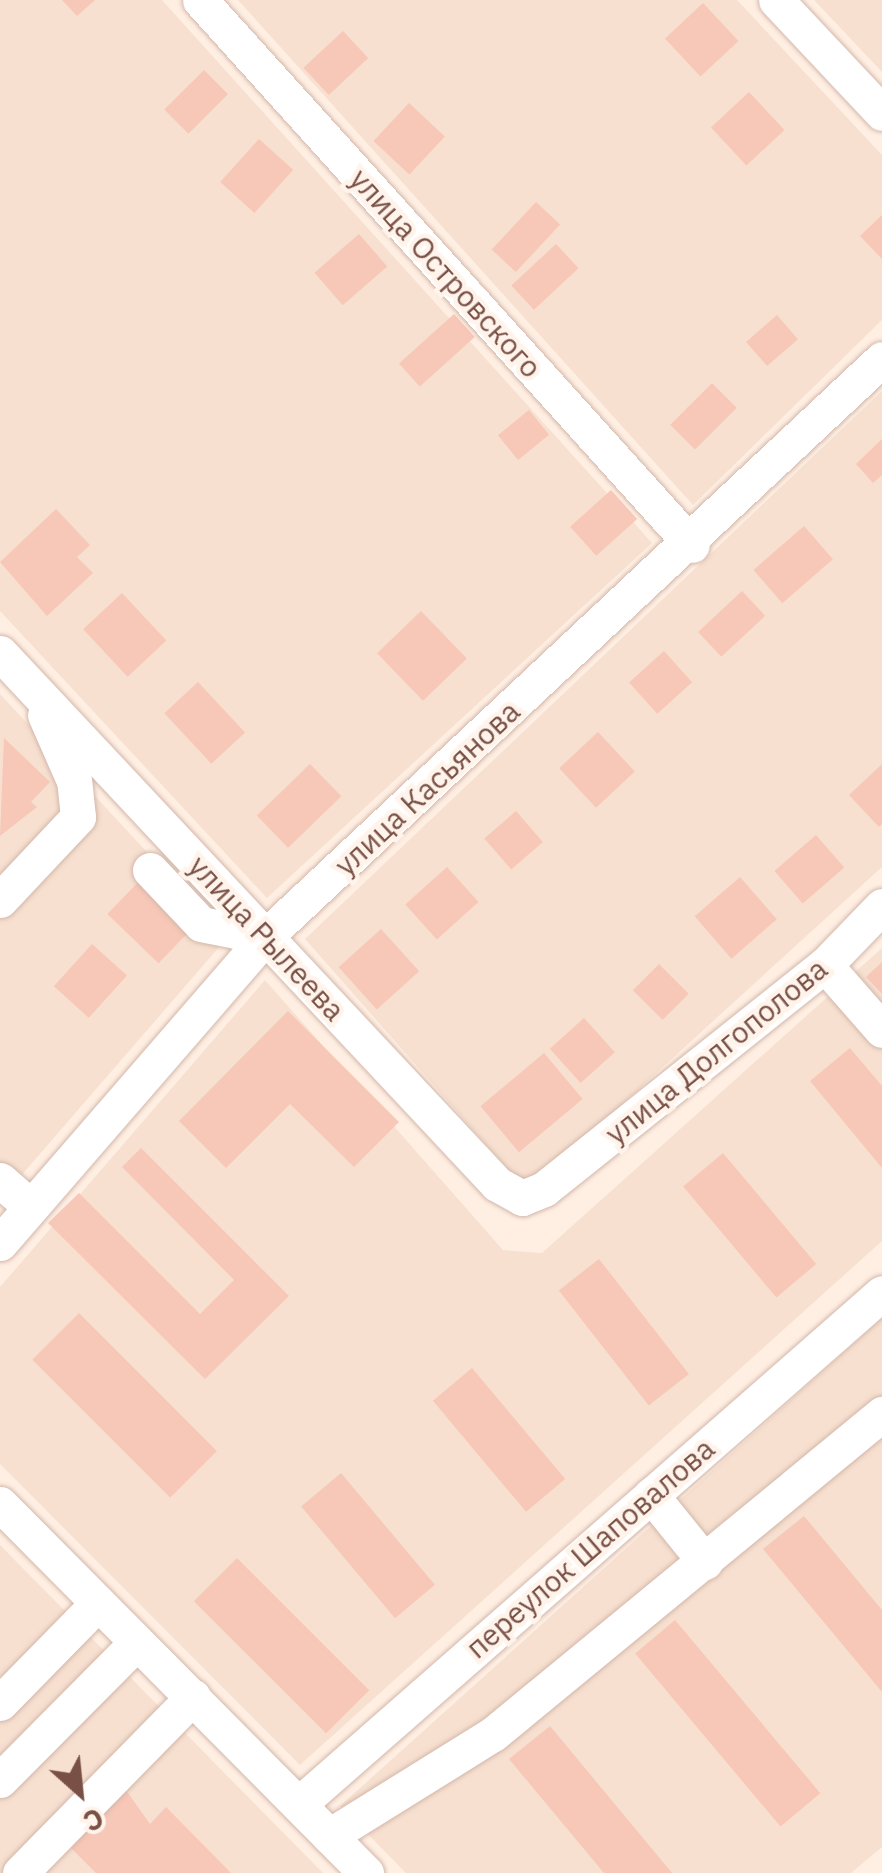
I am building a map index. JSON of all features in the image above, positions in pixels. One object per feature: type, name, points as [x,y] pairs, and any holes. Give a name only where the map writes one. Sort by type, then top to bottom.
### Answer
[{"type":"street","name":"улица Островского","points":[[200,0],[692,545]]},
{"type":"street","points":[[776,0],[882,113]]},
{"type":"street","name":"улица Касьянова","points":[[0,1243],[265,937],[692,545],[882,360]]},
{"type":"street","name":"улица Рылеева","points":[[0,653],[497,1184],[522,1198],[544,1189]]},
{"type":"street","points":[[0,900],[78,817],[74,781],[32,687]]},
{"type":"street","points":[[150,870],[201,924],[265,937]]},
{"type":"street","name":"улица Долгополова","points":[[544,1189],[824,965],[882,906]]},
{"type":"street","points":[[824,965],[882,1030]]},
{"type":"street","points":[[0,1180],[31,1208]]},
{"type":"street","name":"переулок Шаповалова","points":[[299,1804],[882,1293]]},
{"type":"street","points":[[330,1836],[493,1734],[882,1414]]},
{"type":"street","points":[[650,1495],[705,1562]]},
{"type":"street","points":[[0,1504],[366,1873]]},
{"type":"street","points":[[0,1703],[98,1603]]},
{"type":"street","points":[[0,1780],[137,1642]]},
{"type":"street","points":[[20,1873],[193,1696]]},
{"type":"shaded area","points":[[0,0],[162,0],[652,543],[267,898],[0,611]]},
{"type":"shaded area","points":[[238,0],[737,0],[882,155],[882,320],[693,505]]},
{"type":"shaded area","points":[[814,0],[882,0],[882,72]]},
{"type":"shaded area","points":[[882,391],[882,867],[527,1191],[305,939]]},
{"type":"shaded area","points":[[0,694],[227,938],[0,1200]]},
{"type":"shaded area","points":[[882,948],[882,1241],[300,1765],[0,1464],[0,1287],[265,980],[503,1250],[542,1253]]},
{"type":"shaded area","points":[[882,1318],[882,1847],[851,1873],[406,1873],[340,1806]]},
{"type":"shaded area","points":[[0,1545],[323,1873],[0,1873]]},
{"type":"building","points":[[62,0],[95,0],[77,16]]},
{"type":"building","points":[[703,3],[738,41],[700,76],[665,38]]},
{"type":"building","points":[[343,31],[368,58],[329,95],[304,68]]},
{"type":"building","points":[[204,70],[228,94],[188,134],[164,110]]},
{"type":"building","points":[[749,92],[784,130],[746,165],[711,127]]},
{"type":"building","points":[[409,103],[445,136],[409,174],[374,141]]},
{"type":"building","points":[[259,139],[293,170],[254,213],[220,182]]},
{"type":"building","points":[[536,202],[560,225],[516,272],[492,250]]},
{"type":"building","points":[[882,215],[882,259],[860,236]]},
{"type":"building","points":[[359,234],[387,266],[343,305],[314,273]]},
{"type":"building","points":[[556,244],[579,268],[534,310],[511,286]]},
{"type":"building","points":[[454,314],[475,337],[420,387],[399,364]]},
{"type":"building","points":[[777,315],[798,339],[767,366],[746,342]]},
{"type":"building","points":[[712,383],[737,408],[695,449],[670,425]]},
{"type":"building","points":[[529,410],[549,435],[518,460],[498,435]]},
{"type":"building","points":[[882,439],[882,475],[873,483],[856,464]]},
{"type":"building","points":[[611,490],[637,519],[596,556],[570,527]]},
{"type":"building","points":[[56,509],[90,545],[77,557],[93,573],[47,616],[0,562]]},
{"type":"building","points":[[804,526],[833,559],[782,603],[753,570]]},
{"type":"building","points":[[742,591],[765,616],[721,657],[698,632]]},
{"type":"building","points":[[122,593],[166,641],[128,677],[83,629]]},
{"type":"building","points":[[421,611],[467,658],[423,701],[377,653]]},
{"type":"building","points":[[664,651],[692,682],[657,714],[629,682]]},
{"type":"building","points":[[198,682],[245,732],[211,764],[164,713]]},
{"type":"building","points":[[598,732],[635,771],[596,808],[559,768]]},
{"type":"building","points":[[4,738],[50,782],[31,802],[37,807],[0,836]]},
{"type":"building","points":[[310,764],[341,796],[288,848],[257,815]]},
{"type":"building","points":[[882,764],[882,824],[879,827],[849,795]]},
{"type":"building","points":[[516,811],[543,842],[511,869],[484,839]]},
{"type":"building","points":[[816,835],[844,867],[803,904],[774,871]]},
{"type":"building","points":[[447,867],[478,902],[437,939],[405,904]]},
{"type":"building","points":[[147,873],[198,922],[158,963],[107,914]]},
{"type":"building","points":[[740,877],[777,919],[731,959],[695,916]]},
{"type":"building","points":[[381,929],[419,971],[377,1009],[339,967]]},
{"type":"building","points":[[92,944],[127,975],[89,1018],[54,986]]},
{"type":"building","points":[[882,962],[882,994],[866,977]]},
{"type":"building","points":[[659,964],[689,994],[663,1020],[633,990]]},
{"type":"building","points":[[288,1011],[399,1122],[354,1167],[290,1104],[226,1168],[179,1121]]},
{"type":"building","points":[[584,1018],[615,1052],[581,1083],[550,1049]]},
{"type":"building","points":[[850,1048],[882,1086],[882,1168],[810,1081]]},
{"type":"building","points":[[544,1053],[583,1099],[519,1152],[480,1106]]},
{"type":"building","points":[[141,1148],[289,1296],[205,1379],[48,1223],[79,1193],[200,1314],[234,1280],[122,1167]]},
{"type":"building","points":[[723,1153],[816,1264],[776,1298],[683,1186]]},
{"type":"building","points":[[599,1259],[689,1374],[649,1405],[559,1290]]},
{"type":"building","points":[[79,1313],[217,1451],[170,1498],[32,1360]]},
{"type":"building","points":[[472,1368],[565,1479],[526,1512],[433,1401]]},
{"type":"building","points":[[341,1473],[435,1585],[395,1618],[301,1506]]},
{"type":"building","points":[[804,1516],[882,1610],[882,1692],[763,1549]]},
{"type":"building","points":[[237,1558],[369,1690],[326,1733],[194,1601]]},
{"type":"building","points":[[675,1620],[820,1793],[780,1827],[635,1653]]},
{"type":"building","points":[[550,1726],[672,1873],[604,1873],[509,1759]]},
{"type":"building","points":[[123,1786],[150,1824],[166,1807],[231,1873],[96,1873],[66,1843]]}]
